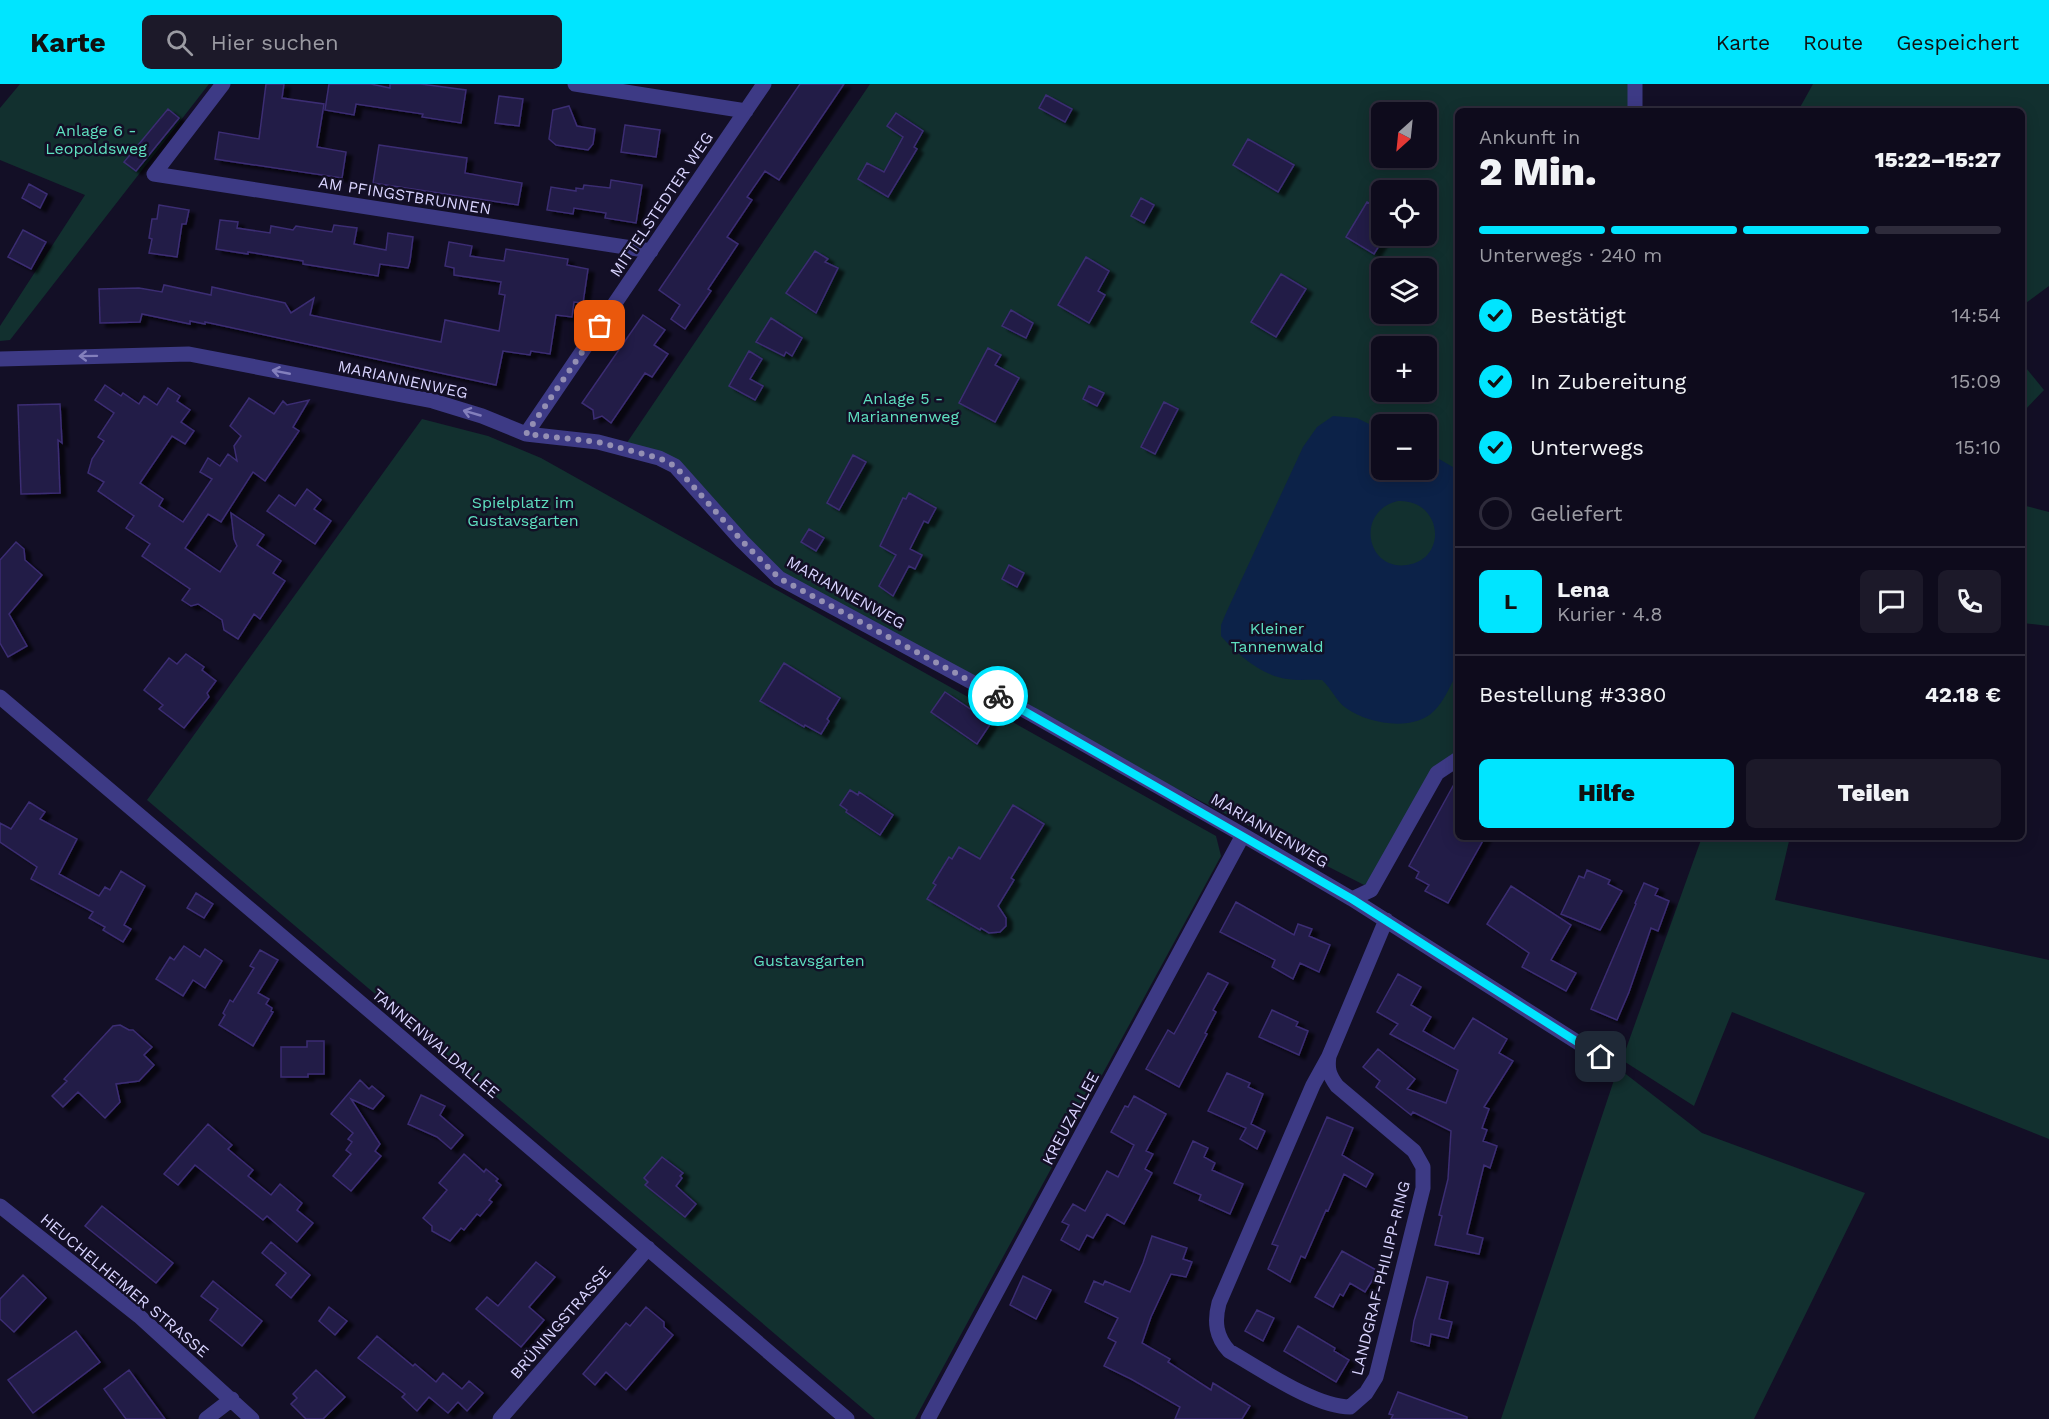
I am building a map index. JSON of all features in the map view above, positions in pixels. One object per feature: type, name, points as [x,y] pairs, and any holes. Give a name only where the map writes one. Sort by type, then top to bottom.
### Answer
[{"type":"street","name":"AM PFINGSTBRUNNEN","points":[[223,84],[154,174],[651,251]]},
{"type":"street","points":[[575,84],[746,111]]},
{"type":"street","name":"MITTELSTEDTER WEG","points":[[526,434],[764,84]]},
{"type":"street","points":[[1635,84],[1635,108]]},
{"type":"street","name":"MARIANNENWEG","points":[[0,359],[189,354],[433,401],[482,416],[526,434],[624,447],[659,458],[675,466],[742,541],[779,578],[1033,715],[1243,835],[1386,920],[1618,1068]]},
{"type":"street","name":"TANNENWALDALLEE","points":[[0,697],[847,1419]]},
{"type":"street","points":[[1352,899],[1371,890],[1437,773],[1455,761]]},
{"type":"street","name":"KREUZALLEE","points":[[928,1419],[1243,835]]},
{"type":"street","name":"LANDGRAF-PHILIPP-RING","points":[[1329,1056],[1330,1077],[1337,1086],[1414,1151],[1423,1167],[1424,1176],[1424,1188],[1376,1377],[1366,1393],[1350,1407],[1338,1407],[1316,1400],[1229,1351],[1220,1339],[1215,1320],[1223,1293],[1312,1085],[1329,1056],[1386,920]]},
{"type":"street","name":"HEUCHELHEIMER STRASSE","points":[[0,1206],[146,1321],[252,1419]]},
{"type":"street","name":"BRÜNINGSTRASSE","points":[[500,1419],[648,1248]]},
{"type":"street","points":[[206,1419],[232,1399]]},
{"type":"green space","name":"Anlage 6 - Leopoldsweg","points":[[20,84],[209,84],[10,340],[0,341],[0,326],[85,195],[0,160],[0,108]]},
{"type":"green space","points":[[870,84],[1633,84],[1632,108],[1455,108],[1455,757],[1368,887],[1033,715],[779,578],[675,466],[624,447]]},
{"type":"green space","points":[[1813,84],[2049,84],[2049,286],[2025,304],[2025,108],[1800,108]]},
{"type":"green space","points":[[2025,367],[2044,390],[2025,410]]},
{"type":"green space","name":"Gustavsgarten","points":[[422,419],[488,436],[541,458],[1216,836],[1221,856],[915,1419],[875,1419],[147,800]]},
{"type":"green space","points":[[2025,506],[2049,512],[2049,626],[2025,623]]},
{"type":"green space","points":[[1701,840],[1789,840],[1775,900],[2049,960],[2049,1139],[1732,1012],[1694,1106],[1622,1060]]},
{"type":"green space","points":[[1618,1068],[1702,1133],[1865,1193],[1754,1419],[1501,1419]]},
{"type":"water","points":[[1333,416],[1357,418],[1371,425],[1371,480],[1437,480],[1437,458],[1455,468],[1455,677],[1438,707],[1425,718],[1403,723],[1378,722],[1355,714],[1343,705],[1322,680],[1292,680],[1269,674],[1243,657],[1221,636],[1221,625],[1303,447],[1317,427]],"holes":[[[1398,501],[1413,503],[1424,509],[1435,530],[1434,542],[1430,552],[1420,560],[1407,565],[1393,564],[1382,559],[1375,550],[1371,539],[1371,527],[1376,516],[1384,507]]]},
{"type":"building","points":[[266,84],[284,84],[282,98],[324,104],[317,147],[346,152],[342,178],[215,159],[219,132],[259,139]]},
{"type":"building","points":[[329,84],[371,84],[390,88],[390,84],[421,84],[466,90],[461,123],[422,117],[423,114],[356,104],[354,115],[325,110]]},
{"type":"building","points":[[800,84],[844,84],[779,180],[765,171],[747,197],[752,200],[727,237],[738,244],[708,289],[711,291],[685,329],[671,319],[680,305],[659,290]]},
{"type":"building","points":[[1046,95],[1072,109],[1065,122],[1039,108]]},
{"type":"building","points":[[499,96],[523,99],[519,126],[495,123]]},
{"type":"building","points":[[569,106],[577,126],[595,129],[593,144],[588,150],[556,145],[549,139],[553,110]]},
{"type":"building","points":[[168,109],[179,118],[136,171],[124,162]]},
{"type":"building","points":[[896,113],[923,131],[914,147],[917,149],[888,197],[858,179],[867,163],[884,172],[903,137],[887,126]]},
{"type":"building","points":[[625,125],[660,130],[656,157],[621,152]]},
{"type":"building","points":[[1248,139],[1294,165],[1278,192],[1233,165]]},
{"type":"building","points":[[379,145],[467,158],[465,173],[522,183],[518,205],[373,183]]},
{"type":"building","points":[[611,180],[642,185],[636,223],[605,218],[606,213],[574,208],[573,214],[547,210],[551,187],[576,191],[576,188],[583,189],[584,185],[610,188]]},
{"type":"building","points":[[29,184],[47,194],[40,208],[22,198]]},
{"type":"building","points":[[1141,198],[1154,205],[1144,223],[1131,216]]},
{"type":"building","points":[[1367,202],[1371,204],[1371,246],[1379,246],[1374,254],[1346,237]]},
{"type":"building","points":[[159,205],[189,210],[186,224],[182,224],[177,257],[149,253],[152,219],[157,219]]},
{"type":"building","points":[[220,220],[238,222],[237,228],[270,233],[271,226],[293,230],[296,226],[332,232],[334,225],[357,228],[354,244],[386,250],[388,233],[413,237],[410,261],[408,268],[380,264],[378,276],[303,264],[303,261],[216,249]]},
{"type":"building","points":[[23,230],[46,242],[31,269],[8,257]]},
{"type":"building","points":[[449,242],[472,246],[470,256],[504,261],[506,249],[568,259],[567,265],[588,269],[583,303],[574,302],[572,317],[556,315],[550,354],[531,351],[530,355],[503,351],[496,385],[205,322],[205,324],[190,321],[190,324],[142,314],[140,322],[100,323],[99,289],[139,288],[162,292],[164,285],[211,295],[212,287],[285,303],[291,313],[314,298],[310,315],[441,342],[445,320],[499,331],[505,295],[499,294],[501,282],[454,275],[454,268],[445,266]]},
{"type":"building","points":[[815,251],[828,259],[825,262],[838,268],[816,313],[786,293]]},
{"type":"building","points":[[1086,257],[1109,271],[1098,291],[1105,295],[1089,323],[1058,305]]},
{"type":"building","points":[[1281,274],[1306,289],[1276,337],[1251,322]]},
{"type":"building","points":[[1011,310],[1033,323],[1026,338],[1002,326]]},
{"type":"building","points":[[643,315],[665,330],[654,345],[668,354],[652,377],[645,373],[611,423],[602,416],[594,419],[593,410],[582,403]]},
{"type":"building","points":[[771,318],[802,338],[792,356],[786,352],[784,356],[756,342]]},
{"type":"building","points":[[988,348],[1001,355],[995,365],[1019,378],[995,422],[959,403]]},
{"type":"building","points":[[749,351],[762,359],[750,379],[763,386],[755,400],[729,386]]},
{"type":"building","points":[[105,385],[139,404],[144,396],[157,405],[168,388],[180,396],[177,401],[190,410],[181,422],[194,431],[185,444],[172,436],[140,483],[163,499],[159,506],[183,522],[212,479],[200,472],[208,458],[220,466],[228,454],[237,461],[234,446],[241,436],[230,426],[249,398],[274,414],[283,401],[287,405],[309,400],[293,427],[299,431],[265,481],[253,472],[221,522],[208,514],[185,548],[220,572],[237,546],[231,513],[264,535],[257,545],[281,561],[273,573],[285,581],[260,619],[254,614],[238,639],[224,630],[222,620],[198,604],[191,606],[182,600],[190,589],[142,556],[150,544],[126,528],[134,516],[98,491],[104,482],[88,473],[92,459],[104,441],[98,437],[114,413],[95,400]]},
{"type":"building","points":[[1089,386],[1104,393],[1097,406],[1083,399]]},
{"type":"building","points":[[1164,402],[1178,409],[1155,454],[1141,447]]},
{"type":"building","points":[[60,404],[62,443],[58,440],[60,493],[21,494],[18,405]]},
{"type":"building","points":[[853,455],[866,462],[839,510],[827,503]]},
{"type":"building","points":[[307,489],[321,500],[314,509],[331,521],[315,544],[267,511],[279,495],[295,506]]},
{"type":"building","points":[[909,493],[936,508],[928,523],[924,521],[910,549],[922,555],[915,569],[909,566],[893,596],[879,586],[896,555],[880,546],[903,498],[906,499]]},
{"type":"building","points":[[809,529],[824,538],[816,551],[801,542]]},
{"type":"building","points":[[16,542],[24,549],[25,560],[42,575],[9,614],[27,646],[8,657],[0,643],[0,560]]},
{"type":"building","points":[[1009,565],[1024,573],[1017,587],[1002,579]]},
{"type":"building","points":[[186,654],[204,667],[202,670],[216,681],[207,693],[209,697],[184,728],[159,709],[163,705],[144,690],[169,658],[177,664]]},
{"type":"building","points":[[784,663],[840,698],[821,734],[805,725],[804,727],[760,701]]},
{"type":"building","points":[[945,692],[991,723],[977,744],[931,712]]},
{"type":"building","points":[[1455,782],[1455,840],[1483,840],[1448,903],[1425,891],[1429,885],[1416,878],[1419,872],[1409,866]]},
{"type":"building","points":[[850,790],[858,795],[859,792],[893,815],[880,835],[846,812],[847,810],[840,805]]},
{"type":"building","points":[[29,802],[45,812],[40,819],[77,839],[59,874],[99,896],[105,887],[110,890],[121,871],[145,886],[124,925],[131,929],[123,942],[103,930],[105,927],[89,918],[93,912],[31,879],[37,867],[0,842],[0,823],[11,829]]},
{"type":"building","points":[[1013,805],[1044,824],[1011,878],[1014,880],[998,906],[1006,918],[1006,926],[1000,932],[989,933],[927,899],[936,885],[933,883],[949,857],[952,859],[959,847],[980,859]]},
{"type":"building","points":[[1587,870],[1610,880],[1608,884],[1622,891],[1600,930],[1561,914],[1579,876],[1584,878]]},
{"type":"building","points":[[1644,883],[1658,889],[1655,895],[1669,901],[1658,931],[1651,928],[1617,1020],[1591,1009]]},
{"type":"building","points":[[1511,886],[1571,925],[1551,960],[1576,973],[1566,991],[1522,967],[1529,953],[1487,924]]},
{"type":"building","points":[[196,893],[213,904],[204,918],[187,908]]},
{"type":"building","points":[[1236,902],[1294,935],[1298,924],[1312,929],[1309,936],[1330,945],[1319,972],[1300,963],[1293,979],[1272,967],[1275,960],[1220,932]]},
{"type":"building","points":[[184,946],[200,957],[205,949],[222,961],[205,988],[193,980],[183,996],[156,979],[170,957],[174,960]]},
{"type":"building","points":[[260,950],[278,960],[258,993],[269,999],[266,1004],[272,1008],[273,1012],[253,1046],[219,1025],[230,1000],[233,1002],[254,968],[250,966]]},
{"type":"building","points":[[1208,973],[1228,983],[1213,1010],[1216,1012],[1205,1033],[1207,1034],[1179,1087],[1146,1069],[1168,1030],[1174,1034]]},
{"type":"building","points":[[1398,974],[1421,987],[1411,1005],[1431,1017],[1423,1031],[1454,1049],[1473,1018],[1507,1039],[1499,1053],[1513,1061],[1484,1107],[1489,1109],[1482,1128],[1487,1130],[1483,1141],[1497,1146],[1490,1168],[1484,1165],[1467,1234],[1483,1238],[1479,1254],[1435,1245],[1442,1216],[1439,1215],[1448,1179],[1451,1131],[1413,1112],[1411,1115],[1376,1087],[1380,1081],[1363,1067],[1378,1049],[1415,1079],[1407,1089],[1446,1103],[1458,1070],[1390,1034],[1398,1024],[1377,1012]]},
{"type":"building","points":[[1272,1010],[1298,1022],[1296,1026],[1308,1031],[1299,1055],[1259,1037]]},
{"type":"building","points":[[120,1025],[133,1030],[152,1047],[144,1055],[154,1065],[139,1081],[116,1084],[120,1102],[105,1118],[78,1092],[63,1107],[52,1096],[67,1081],[64,1079],[113,1026]]},
{"type":"building","points":[[307,1041],[324,1041],[324,1074],[308,1074],[308,1077],[281,1077],[281,1047],[307,1047]]},
{"type":"building","points":[[1227,1073],[1250,1083],[1248,1087],[1263,1094],[1251,1124],[1265,1131],[1257,1149],[1240,1139],[1246,1128],[1208,1111]]},
{"type":"building","points":[[360,1080],[369,1089],[372,1086],[384,1096],[373,1109],[351,1099],[380,1144],[375,1151],[381,1156],[351,1191],[333,1176],[351,1154],[346,1150],[352,1142],[348,1139],[353,1133],[331,1114]]},
{"type":"building","points":[[421,1095],[445,1106],[440,1115],[463,1135],[451,1149],[437,1137],[408,1124]]},
{"type":"building","points":[[1134,1096],[1166,1114],[1146,1151],[1153,1154],[1145,1169],[1152,1173],[1124,1224],[1107,1214],[1093,1238],[1087,1235],[1079,1250],[1061,1240],[1069,1225],[1062,1222],[1073,1204],[1085,1211],[1107,1171],[1118,1177],[1134,1145],[1111,1132],[1125,1106],[1128,1107]]},
{"type":"building","points":[[1327,1117],[1353,1128],[1342,1155],[1373,1174],[1366,1187],[1344,1174],[1305,1258],[1301,1256],[1290,1282],[1268,1269],[1278,1246],[1272,1244]]},
{"type":"building","points":[[208,1124],[232,1145],[228,1149],[253,1170],[248,1176],[271,1195],[280,1184],[302,1203],[297,1210],[313,1223],[297,1242],[267,1216],[263,1220],[195,1165],[178,1185],[164,1174]]},
{"type":"building","points":[[1193,1141],[1208,1148],[1204,1157],[1215,1163],[1212,1170],[1243,1184],[1230,1214],[1199,1200],[1201,1195],[1174,1183]]},
{"type":"building","points":[[464,1154],[484,1172],[486,1169],[498,1179],[496,1181],[501,1185],[489,1200],[492,1202],[480,1216],[477,1214],[464,1230],[461,1228],[450,1241],[432,1231],[432,1226],[423,1218],[447,1190],[439,1183]]},
{"type":"building","points":[[662,1157],[683,1173],[676,1186],[696,1204],[685,1217],[645,1185],[648,1182],[644,1178]]},
{"type":"building","points":[[102,1206],[173,1263],[156,1283],[85,1226]]},
{"type":"building","points":[[1152,1236],[1187,1248],[1183,1259],[1192,1262],[1186,1277],[1171,1274],[1142,1343],[1170,1359],[1168,1362],[1211,1390],[1213,1383],[1250,1406],[1242,1419],[1175,1419],[1180,1407],[1104,1366],[1116,1342],[1108,1338],[1118,1318],[1085,1302],[1094,1281],[1103,1285],[1105,1281],[1130,1292]]},
{"type":"building","points":[[271,1242],[310,1275],[291,1298],[276,1285],[286,1273],[262,1253]]},
{"type":"building","points":[[1342,1251],[1378,1271],[1365,1292],[1350,1283],[1343,1296],[1340,1294],[1333,1307],[1315,1297]]},
{"type":"building","points":[[536,1262],[555,1277],[529,1307],[544,1320],[521,1347],[476,1309],[487,1297],[498,1306]]},
{"type":"building","points":[[23,1275],[46,1298],[14,1332],[0,1319],[0,1299]]},
{"type":"building","points":[[1023,1276],[1051,1290],[1036,1319],[1010,1305]]},
{"type":"building","points":[[1427,1277],[1448,1282],[1439,1319],[1452,1322],[1448,1338],[1431,1334],[1429,1346],[1411,1341],[1414,1321]]},
{"type":"building","points":[[213,1281],[262,1321],[242,1346],[210,1320],[218,1309],[201,1296]]},
{"type":"building","points":[[329,1307],[347,1321],[335,1335],[319,1321]]},
{"type":"building","points":[[646,1307],[664,1322],[664,1327],[673,1335],[626,1390],[606,1372],[595,1385],[583,1374],[626,1323],[630,1326]]},
{"type":"building","points":[[1257,1310],[1274,1318],[1263,1341],[1245,1331]]},
{"type":"building","points":[[1298,1326],[1335,1348],[1334,1351],[1349,1360],[1336,1382],[1284,1351]]},
{"type":"building","points":[[76,1331],[100,1362],[33,1413],[8,1380]]},
{"type":"building","points":[[377,1336],[436,1382],[443,1373],[462,1389],[469,1381],[483,1393],[467,1411],[458,1402],[448,1413],[429,1397],[417,1411],[402,1397],[405,1394],[358,1358]]},
{"type":"building","points":[[129,1370],[165,1419],[126,1419],[104,1389]]},
{"type":"building","points":[[316,1370],[345,1397],[323,1419],[306,1419],[291,1404],[297,1398],[293,1394]]},
{"type":"building","points":[[1398,1392],[1467,1417],[1467,1419],[1391,1419],[1393,1415],[1389,1414]]},
{"type":"way so far","points":[[600,326],[526,434],[624,447],[643,452],[675,466],[742,541],[779,578],[998,696]]},
{"type":"route","points":[[998,696],[1352,899],[1601,1057]]},
{"type":"park label","name":"Anlage 5 - Mariannenweg","points":[[903,407]]},
{"type":"park label","name":"Spielplatz im Gustavsgarten","points":[[523,511]]},
{"type":"park label","name":"Kleiner Tannenwald","points":[[1277,637]]}]
